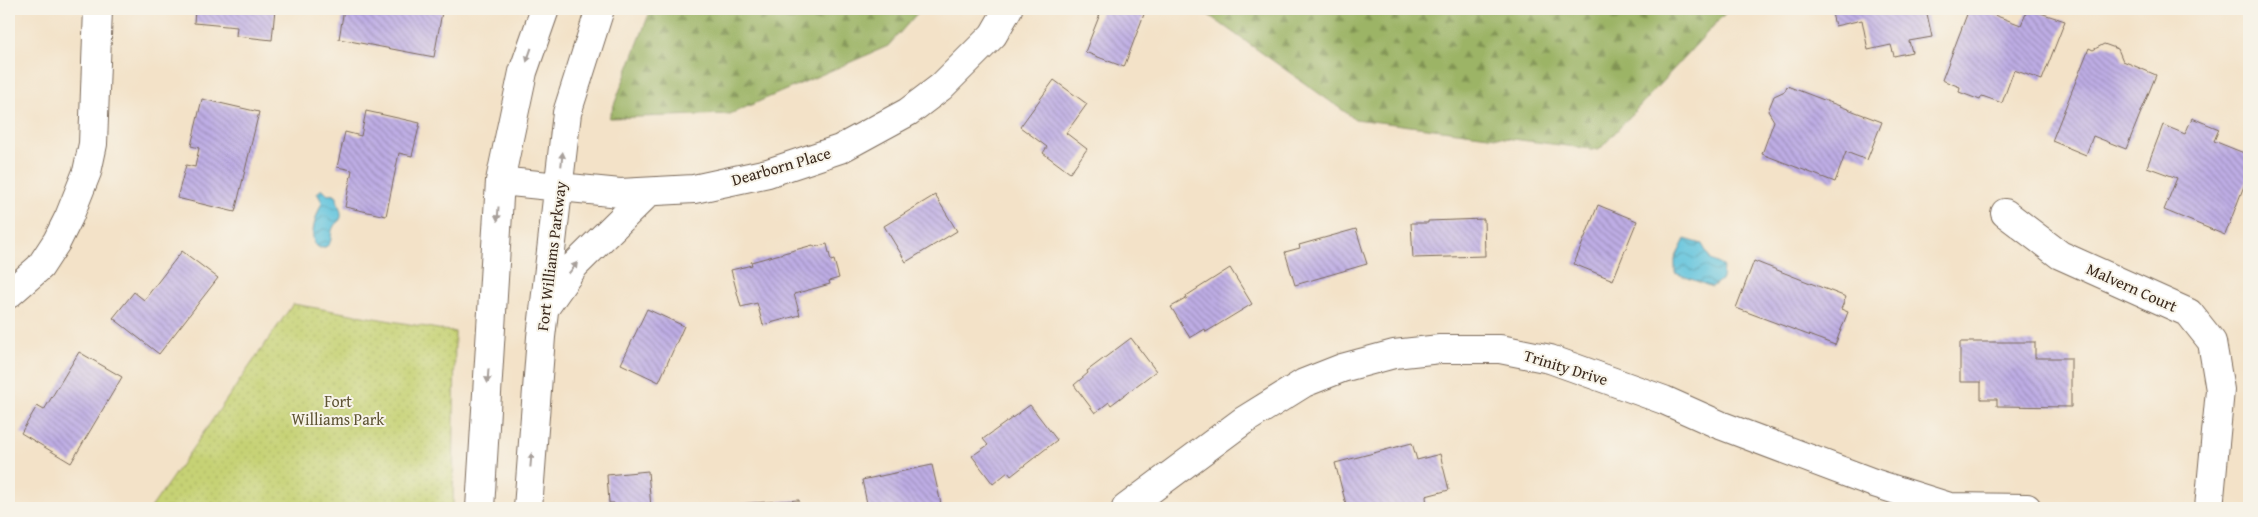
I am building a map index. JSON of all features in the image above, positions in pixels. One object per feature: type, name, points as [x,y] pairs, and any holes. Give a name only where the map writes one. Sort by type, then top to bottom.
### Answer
[{"type":"street","points":[[9,294],[40,267],[57,241],[69,218],[87,172],[92,144],[98,9]]},
{"type":"street","points":[[480,508],[500,182],[523,72],[545,9]]},
{"type":"street","name":"Fort Williams Parkway","points":[[528,508],[545,308],[567,113],[600,9]]},
{"type":"street","name":"Dearborn Place","points":[[500,182],[602,192],[649,192],[694,188],[768,173],[840,149],[908,112],[942,87],[992,35],[1008,9]]},
{"type":"street","points":[[545,308],[575,265],[649,192]]},
{"type":"street","name":"Malvern Court","points":[[2005,213],[2060,255],[2189,313],[2212,342],[2220,390],[2209,508]]},
{"type":"street","name":"Trinity Drive","points":[[1126,508],[1244,421],[1304,383],[1342,368],[1394,354],[1440,349],[1500,349],[1550,359],[1664,400],[1720,425],[1874,483],[1950,508],[2027,508]]},
{"type":"green space","points":[[651,9],[921,9],[888,46],[730,114],[609,118]]},
{"type":"green space","points":[[1200,9],[1729,9],[1599,150],[1355,119]]},
{"type":"green space","name":"Fort Williams Park","points":[[293,304],[455,332],[453,508],[151,508]]},
{"type":"water","points":[[322,189],[328,195],[333,194],[337,197],[341,217],[332,230],[330,243],[320,248],[314,244],[313,233],[322,202],[317,193]]},
{"type":"water","points":[[1685,239],[1702,244],[1711,260],[1723,266],[1722,279],[1712,287],[1675,273],[1675,259]]},
{"type":"building","points":[[195,9],[275,9],[272,40],[236,36],[237,27],[194,23]]},
{"type":"building","points":[[344,9],[426,9],[442,12],[434,57],[339,39]]},
{"type":"building","points":[[1102,9],[1146,9],[1124,67],[1085,52]]},
{"type":"building","points":[[1831,9],[1926,9],[1932,37],[1909,41],[1912,52],[1894,56],[1891,45],[1868,50],[1862,20],[1835,26]]},
{"type":"building","points":[[1969,9],[1978,9],[2021,25],[2028,9],[2065,21],[2042,80],[2014,70],[2002,103],[1982,96],[1980,100],[1959,92],[1960,87],[1942,80]]},
{"type":"building","points":[[2104,44],[2118,49],[2123,61],[2156,75],[2126,149],[2093,136],[2086,155],[2052,141],[2089,48],[2093,50]]},
{"type":"building","points":[[1054,80],[1087,104],[1066,133],[1087,149],[1070,173],[1043,153],[1047,147],[1020,127]]},
{"type":"building","points":[[1787,86],[1882,122],[1867,160],[1846,152],[1835,182],[1762,154],[1774,121],[1768,111],[1774,96],[1785,91]]},
{"type":"building","points":[[202,99],[259,112],[235,212],[177,198],[186,165],[195,167],[199,148],[191,146]]},
{"type":"building","points":[[366,111],[420,123],[412,156],[399,153],[386,216],[345,207],[352,170],[337,167],[345,132],[361,136]]},
{"type":"building","points":[[2192,118],[2219,129],[2214,141],[2249,155],[2249,173],[2225,235],[2164,210],[2177,178],[2147,167],[2163,125],[2185,134]]},
{"type":"building","points":[[935,195],[957,231],[906,262],[884,226]]},
{"type":"building","points":[[1598,205],[1637,221],[1613,280],[1574,264]]},
{"type":"building","points":[[1484,219],[1485,256],[1413,258],[1411,223]]},
{"type":"building","points":[[1356,229],[1367,264],[1295,285],[1285,252],[1300,248],[1299,245]]},
{"type":"building","points":[[827,244],[831,261],[834,260],[839,278],[829,281],[830,284],[794,294],[800,315],[763,325],[757,303],[741,307],[731,270],[752,265],[751,262],[813,245],[814,247]]},
{"type":"building","points":[[182,251],[218,278],[159,354],[113,318],[134,292],[144,300]]},
{"type":"building","points":[[1754,261],[1846,297],[1841,309],[1848,312],[1835,345],[1736,308]]},
{"type":"building","points":[[1230,268],[1252,304],[1206,332],[1205,329],[1190,338],[1171,307]]},
{"type":"building","points":[[647,309],[684,326],[659,382],[621,364]]},
{"type":"building","points":[[1131,338],[1156,371],[1111,405],[1109,402],[1095,413],[1074,385],[1088,373],[1087,371]]},
{"type":"building","points":[[1960,342],[2035,342],[2035,358],[2071,358],[2071,407],[1997,406],[1997,399],[1981,399],[1981,382],[1960,382]]},
{"type":"building","points":[[79,352],[122,377],[71,463],[21,433],[37,406],[44,410]]},
{"type":"building","points":[[1030,405],[1057,440],[1011,476],[1008,472],[993,484],[972,456],[988,445],[983,439]]},
{"type":"building","points":[[1412,443],[1417,460],[1440,454],[1449,490],[1426,496],[1427,508],[1347,508],[1335,463]]},
{"type":"building","points":[[932,465],[942,508],[868,508],[862,480]]},
{"type":"building","points":[[648,471],[651,508],[614,508],[614,503],[609,503],[607,475]]},
{"type":"building","points":[[799,500],[799,508],[721,508],[721,505]]}]
